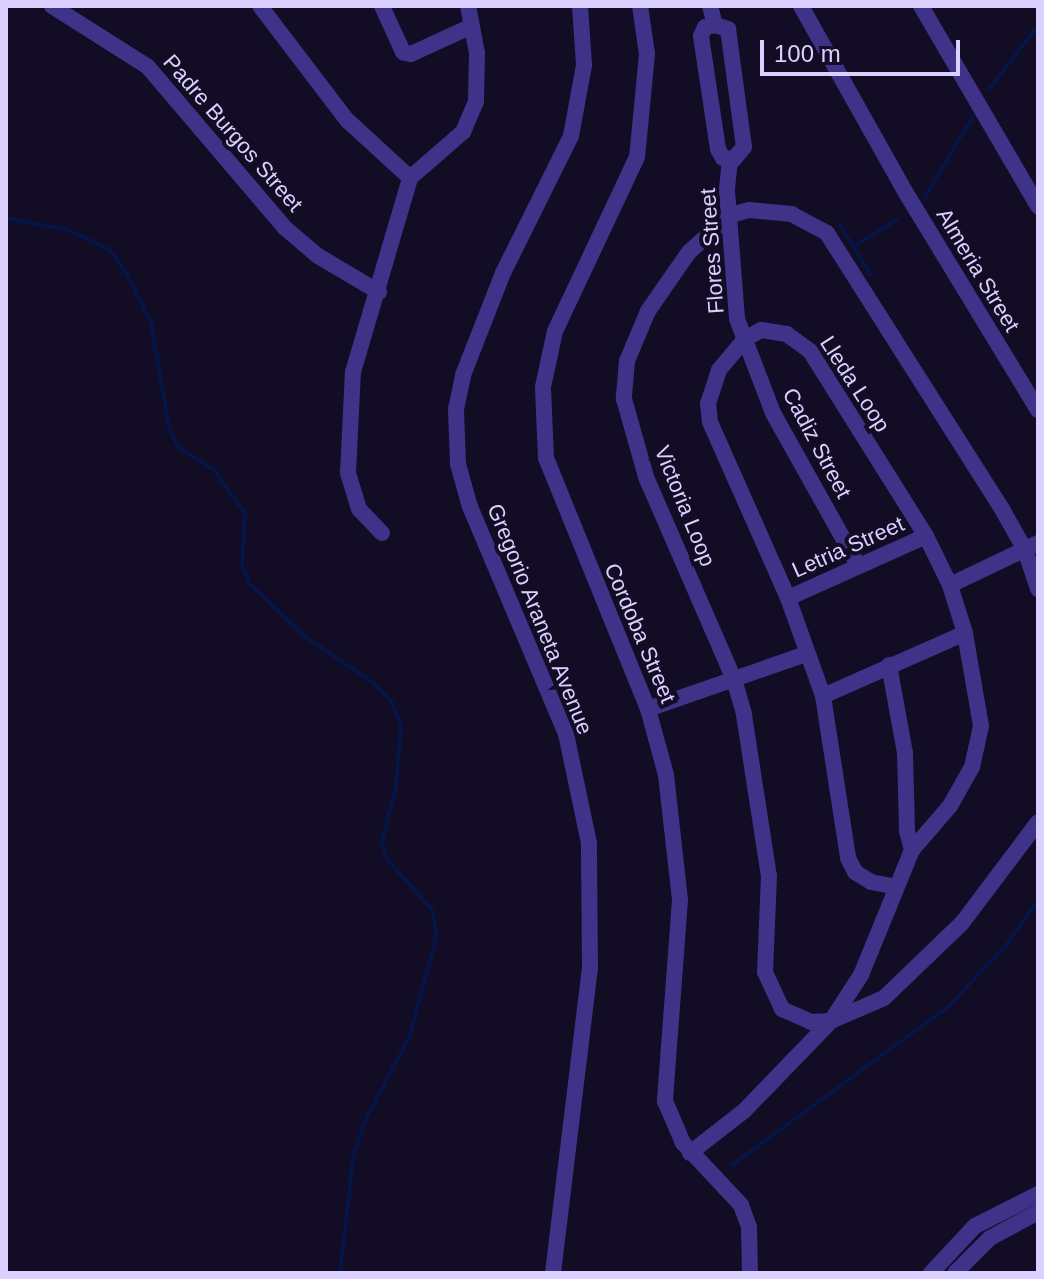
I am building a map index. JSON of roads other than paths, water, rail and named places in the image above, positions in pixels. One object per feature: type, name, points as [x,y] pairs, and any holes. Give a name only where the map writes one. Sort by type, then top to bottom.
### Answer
[{"type":"street","name":"Padre Burgos Street","points":[[52,6],[148,67],[285,228],[318,256],[379,292]]},
{"type":"street","points":[[260,6],[347,120],[410,178]]},
{"type":"street","points":[[382,6],[403,52],[411,54],[472,26]]},
{"type":"street","points":[[382,533],[359,509],[346,443],[353,372],[410,178],[463,132],[476,102],[468,6]]},
{"type":"street","name":"Gregorio Araneta Avenue","points":[[553,1273],[590,969],[589,843],[566,734],[470,507],[458,464],[456,409],[463,375],[503,273],[571,136],[584,65],[580,6]]},
{"type":"street","name":"Cordoba Street","points":[[640,6],[647,54],[637,157],[555,331],[543,401],[546,458],[554,485],[648,709],[666,775],[678,864],[665,1101],[690,1153],[741,1205],[749,1227],[750,1273]]},
{"type":"street","name":"Flores Street","points":[[710,6],[715,25]]},
{"type":"street","name":"Almeria Street","points":[[801,6],[906,193],[1038,410]]},
{"type":"street","points":[[921,6],[1038,206]]},
{"type":"street","name":"Flores Street","points":[[730,160],[718,149],[701,36],[705,27],[715,25],[728,29],[744,147],[730,160],[730,215],[737,319],[745,339]]},
{"type":"street","points":[[730,215],[773,210],[812,221],[827,233],[1032,546],[1038,589]]},
{"type":"street","name":"Victoria Loop","points":[[730,215],[689,252],[659,291],[627,361],[624,399],[646,477],[734,679],[766,842],[765,972],[782,1009],[811,1022],[831,1021]]},
{"type":"street","name":"Lleda Loop","points":[[745,339],[776,330],[803,344],[926,536],[950,585],[965,633],[981,726],[972,767],[950,806],[912,850],[861,975],[831,1021]]},
{"type":"street","points":[[745,339],[719,370],[708,413],[788,598],[823,696],[848,858],[855,872],[871,882],[896,887]]},
{"type":"street","name":"Cadiz Street","points":[[745,339],[773,413],[858,565]]},
{"type":"street","name":"Letria Street","points":[[788,598],[926,536]]},
{"type":"street","points":[[950,585],[1032,546]]},
{"type":"street","points":[[823,696],[965,633]]},
{"type":"street","points":[[648,709],[806,654]]},
{"type":"street","points":[[889,665],[905,753],[912,850]]},
{"type":"street","points":[[690,1153],[744,1111],[831,1021],[884,998],[916,972],[1008,867],[1038,822]]},
{"type":"street","points":[[931,1273],[975,1226],[1038,1194]]},
{"type":"street","points":[[955,1273],[990,1238],[1038,1212]]},
{"type":"waterway","points":[[989,89],[1038,26]]},
{"type":"waterway","points":[[925,197],[973,116]]},
{"type":"waterway","points":[[6,218],[69,230],[109,249],[126,272],[151,323],[169,428],[178,447],[214,470],[245,514],[242,565],[249,583],[304,636],[372,682],[392,702],[401,725],[396,787],[382,842],[386,858],[432,910],[437,934],[410,1035],[365,1121],[353,1158],[340,1273]]},
{"type":"waterway","points":[[856,245],[898,219]]},
{"type":"waterway","points":[[840,225],[871,275]]},
{"type":"waterway","points":[[732,1165],[949,1006],[1006,945],[1038,900]]}]
